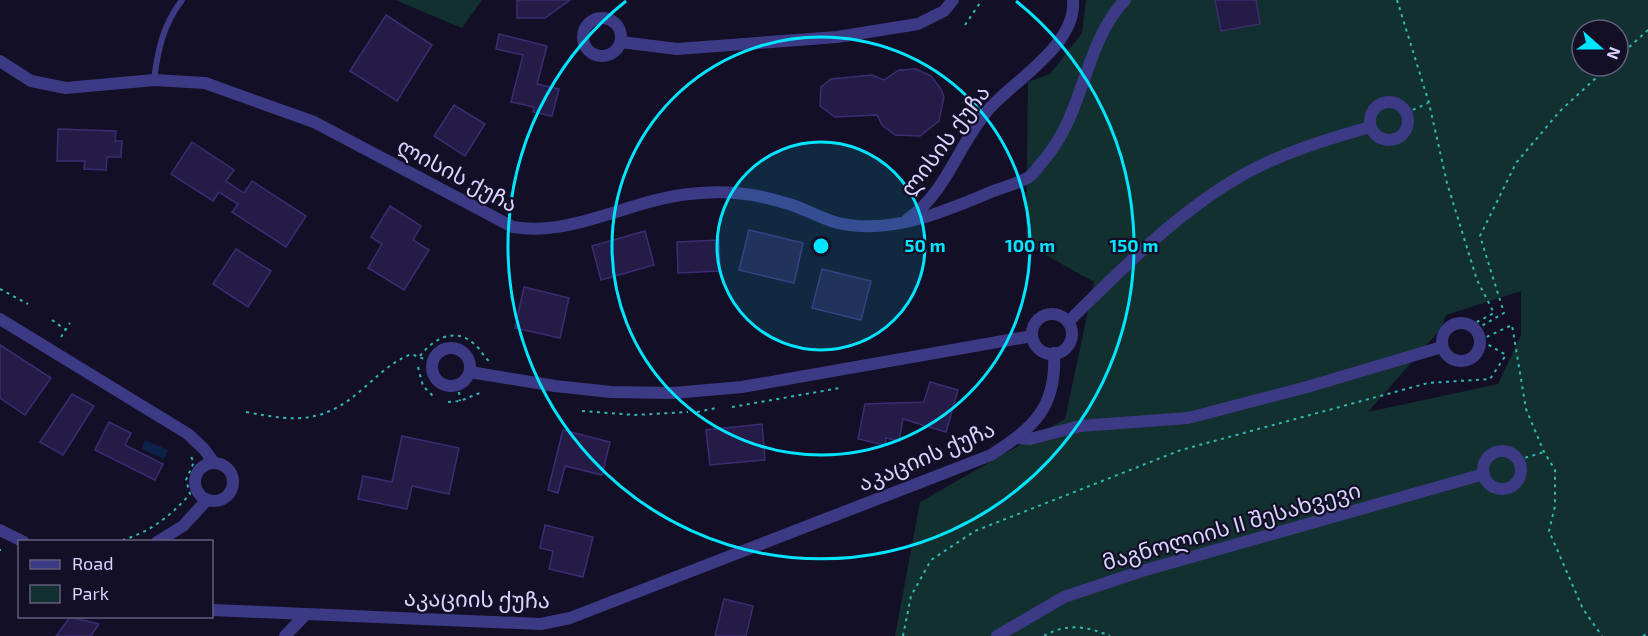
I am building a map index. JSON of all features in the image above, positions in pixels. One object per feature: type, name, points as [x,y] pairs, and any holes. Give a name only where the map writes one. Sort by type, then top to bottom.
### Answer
[{"type":"street","points":[[621,42],[676,49],[837,37],[918,24],[944,11],[953,0]]},
{"type":"street","name":"ლისის ქუჩა","points":[[907,220],[937,194],[988,110],[1064,36],[1074,13],[1073,0]]},
{"type":"street","name":"ლისის ქუჩა","points":[[0,62],[30,81],[66,88],[154,80],[205,83],[315,122],[513,227],[535,231],[577,223],[653,199],[744,191],[792,205],[836,222],[866,228],[923,219],[1030,176],[1059,142],[1088,73],[1097,41],[1110,16],[1125,0]]},
{"type":"street","points":[[1382,103],[1399,104],[1406,113],[1408,125],[1396,140],[1378,138],[1370,127],[1373,110],[1382,103]]},
{"type":"street","points":[[1068,322],[1143,249],[1204,200],[1246,173],[1303,147],[1370,127]]},
{"type":"street","points":[[1048,314],[1062,317],[1068,322],[1071,331],[1070,342],[1063,350],[1054,353],[1042,351],[1032,336],[1036,322],[1048,314]]},
{"type":"street","points":[[0,319],[188,434],[204,449],[214,463],[230,471],[234,483],[225,499],[207,500],[183,526],[160,540]]},
{"type":"street","points":[[1464,322],[1476,331],[1477,352],[1467,360],[1455,360],[1442,347],[1443,334],[1452,325],[1464,322]]},
{"type":"street","points":[[470,372],[578,388],[674,393],[742,387],[1032,336]]},
{"type":"street","points":[[453,347],[465,353],[469,358],[470,372],[464,382],[446,386],[435,380],[432,362],[440,351],[453,347]]},
{"type":"street","points":[[1018,438],[1030,439],[1080,426],[1188,418],[1307,387],[1442,347]]},
{"type":"street","name":"აკაციის ქუჩა","points":[[213,610],[541,624],[556,622],[991,455],[1018,438],[1039,416],[1050,394],[1055,377],[1054,353]]},
{"type":"street","points":[[1508,452],[1518,460],[1520,477],[1507,489],[1490,484],[1484,474],[1486,461],[1495,453],[1508,452]]},
{"type":"street","points":[[207,500],[196,489],[196,478],[204,466],[214,463]]},
{"type":"street","name":"მაგნოლიის II შესახვევი","points":[[997,636],[1064,597],[1142,571],[1484,474]]},
{"type":"street","points":[[0,530],[20,540]]},
{"type":"street","points":[[285,636],[306,614]]},
{"type":"lane","points":[[154,80],[159,42],[165,25],[182,0]]},
{"type":"path","points":[[965,25],[982,0]]},
{"type":"path","points":[[1397,0],[1429,103],[1447,183],[1477,280],[1494,313],[1476,331]]},
{"type":"path","points":[[1630,46],[1648,30]]},
{"type":"path","points":[[1476,331],[1504,313],[1480,236],[1516,163],[1560,111],[1596,78]]},
{"type":"path","points":[[1406,113],[1429,103]]},
{"type":"path","points":[[0,289],[28,304]]},
{"type":"path","points":[[52,320],[66,330]]},
{"type":"path","points":[[61,337],[70,323]]},
{"type":"path","points":[[1476,331],[1512,325],[1526,409],[1544,452],[1555,470],[1555,506],[1549,531],[1583,609],[1602,636]]},
{"type":"path","points":[[903,636],[911,596],[931,560],[975,531],[1180,450],[1428,383],[1491,379],[1506,355],[1476,331]]},
{"type":"path","points":[[420,356],[433,341],[442,337],[462,336],[472,341],[486,359],[496,364]]},
{"type":"path","points":[[246,412],[302,419],[331,413],[398,359],[411,354],[432,362]]},
{"type":"path","points":[[418,367],[423,386],[434,397]]},
{"type":"path","points":[[732,407],[840,388]]},
{"type":"path","points":[[459,392],[460,401]]},
{"type":"path","points":[[448,402],[460,401],[482,392]]},
{"type":"path","points":[[697,411],[716,408]]},
{"type":"path","points":[[582,411],[635,415],[688,412]]},
{"type":"path","points":[[120,540],[154,526],[169,516],[190,494],[186,480],[194,462],[188,451]]},
{"type":"path","points":[[1518,460],[1544,452]]},
{"type":"path","points":[[1044,636],[1057,628],[1088,627],[1110,636]]},
{"type":"path","points":[[1643,636],[1648,633]]},
{"type":"green space","points":[[395,0],[482,0],[462,28]]},
{"type":"green space","points":[[1086,0],[1648,0],[1648,636],[895,636],[920,502],[1065,419],[1094,282],[1026,244],[1028,82],[1050,74],[1082,33]],"holes":[[[1521,291],[1521,335],[1498,384],[1368,412],[1440,330],[1446,315]]]},
{"type":"water","points":[[145,440],[168,450],[164,459],[142,449]]},
{"type":"building","points":[[517,0],[570,0],[545,18],[517,18]]},
{"type":"building","points":[[1215,0],[1256,0],[1260,24],[1221,31]]},
{"type":"building","points":[[386,15],[432,45],[397,101],[350,71]]},
{"type":"building","points":[[499,34],[547,46],[537,84],[559,89],[552,116],[533,112],[534,107],[511,102],[523,55],[496,49]]},
{"type":"building","points":[[916,69],[931,76],[944,97],[939,121],[920,136],[895,135],[882,125],[877,115],[835,117],[820,106],[821,87],[831,79],[872,75],[884,80],[899,70]]},
{"type":"building","points":[[454,105],[485,124],[465,156],[434,136]]},
{"type":"building","points":[[58,129],[116,131],[115,141],[122,141],[121,157],[107,157],[106,170],[84,169],[85,161],[57,161]]},
{"type":"building","points":[[192,142],[234,170],[226,181],[244,193],[252,181],[306,216],[286,247],[232,212],[238,204],[219,192],[213,201],[171,174]]},
{"type":"building","points":[[390,206],[421,226],[413,240],[429,250],[404,290],[368,268],[382,244],[371,237]]},
{"type":"building","points":[[749,230],[803,243],[794,283],[739,270]]},
{"type":"building","points":[[645,231],[654,265],[601,280],[592,246]]},
{"type":"building","points":[[719,240],[720,271],[678,273],[677,242]]},
{"type":"building","points":[[236,249],[271,271],[248,307],[213,284]]},
{"type":"building","points":[[822,269],[871,281],[861,320],[812,308]]},
{"type":"building","points":[[524,287],[569,298],[560,338],[515,328]]},
{"type":"building","points":[[0,345],[51,378],[25,415],[0,398]]},
{"type":"building","points":[[930,382],[958,390],[946,432],[903,419],[899,441],[886,438],[885,445],[858,439],[865,404],[924,402]]},
{"type":"building","points":[[72,394],[94,406],[63,455],[40,442]]},
{"type":"building","points":[[109,422],[131,433],[125,445],[163,464],[155,480],[95,450]]},
{"type":"building","points":[[762,424],[765,460],[710,465],[706,430]]},
{"type":"building","points":[[563,430],[610,442],[602,475],[565,466],[558,493],[548,490]]},
{"type":"building","points":[[402,436],[459,448],[449,494],[412,486],[407,509],[358,499],[363,476],[392,482]]},
{"type":"building","points":[[545,525],[593,537],[583,577],[549,569],[553,551],[540,548]]},
{"type":"building","points":[[724,599],[753,606],[746,636],[715,636]]},
{"type":"building","points":[[69,618],[99,624],[91,636],[56,636]]}]
